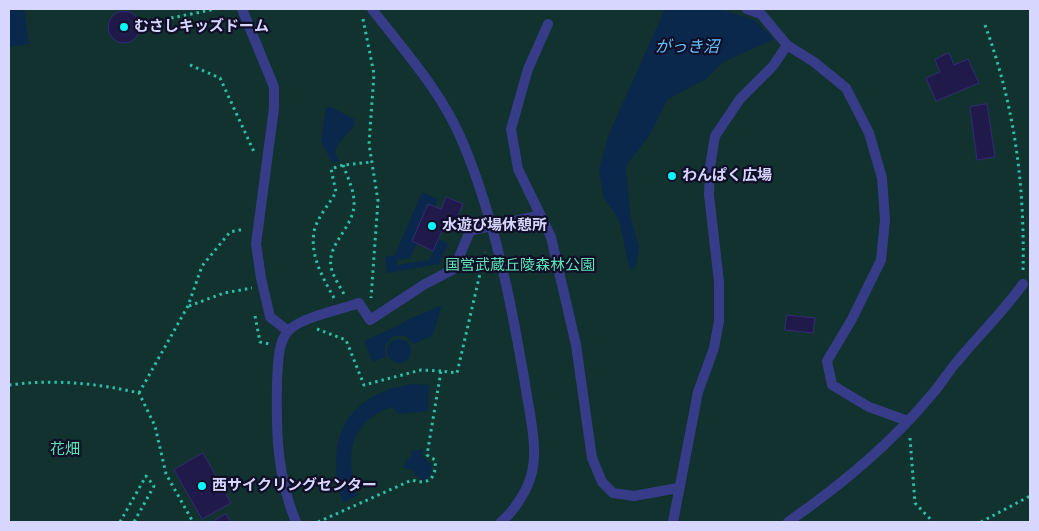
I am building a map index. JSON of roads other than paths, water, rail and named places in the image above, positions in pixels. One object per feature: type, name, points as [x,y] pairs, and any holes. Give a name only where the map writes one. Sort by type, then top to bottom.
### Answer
[{"type":"street","points":[[242,9],[274,87],[274,108],[256,244],[270,317],[288,331]]},
{"type":"street","points":[[372,9],[433,88],[463,142],[491,227],[518,343],[534,442],[531,478],[511,514],[501,522]]},
{"type":"street","points":[[747,9],[761,14],[787,45],[814,62],[846,88],[869,133],[882,178],[885,220],[881,260],[852,319],[827,361],[832,384],[869,407],[908,421]]},
{"type":"street","points":[[548,24],[528,69],[511,129],[518,169],[551,237],[576,345],[592,458],[602,482],[613,493],[634,496],[678,488]]},
{"type":"street","points":[[673,522],[678,488],[698,392],[714,348],[719,321],[720,282],[709,195],[714,136],[740,99],[773,66],[787,45]]},
{"type":"street","points":[[296,522],[286,498],[276,431],[278,361],[283,341],[288,331],[301,322],[354,305],[370,320],[425,284],[454,269],[470,231],[540,215]]},
{"type":"street","points":[[788,522],[818,501],[860,466],[908,421],[934,393],[955,363],[1003,311],[1023,284]]},
{"type":"water","points":[[9,9],[24,9],[29,44],[9,47]]},
{"type":"water","name":"がっき沼","points":[[665,9],[719,9],[754,20],[774,39],[723,62],[706,79],[668,99],[649,136],[626,166],[630,214],[639,248],[636,266],[630,270],[619,220],[603,196],[599,170],[608,136]]},
{"type":"water","points":[[331,107],[354,119],[355,125],[338,144],[335,152],[339,161],[332,163],[321,141],[326,108]]},
{"type":"water","points":[[422,192],[438,199],[435,207],[428,204],[412,241],[417,243],[410,258],[397,260],[398,265],[429,260],[438,239],[448,244],[439,264],[387,273],[385,257],[395,255]]},
{"type":"water","points":[[442,305],[433,335],[414,344],[405,336],[393,336],[385,345],[385,357],[373,362],[364,341]]},
{"type":"water","points":[[399,339],[407,343],[411,351],[407,359],[399,363],[391,359],[387,351],[391,343]]},
{"type":"water","points":[[412,384],[429,385],[428,411],[398,414],[392,407],[378,413],[367,421],[359,431],[351,454],[351,467],[358,495],[343,503],[336,460],[339,441],[345,424],[355,410],[370,399],[389,390]]},
{"type":"water","points":[[422,449],[423,458],[430,463],[432,468],[430,476],[421,482],[420,477],[415,476],[414,470],[403,468],[406,461],[412,455],[410,452]]},
{"type":"place","name":"むさしキッズドーム","points":[[124,27]]},
{"type":"place","name":"わんぱく広場","points":[[672,176]]},
{"type":"place","name":"水遊び場休憩所","points":[[432,226]]},
{"type":"place","name":"西サイクリングセンター","points":[[202,486]]},
{"type":"park label","name":"国営武蔵丘陵森林公園","points":[[520,266]]},
{"type":"park label","name":"花畑","points":[[65,450]]}]
